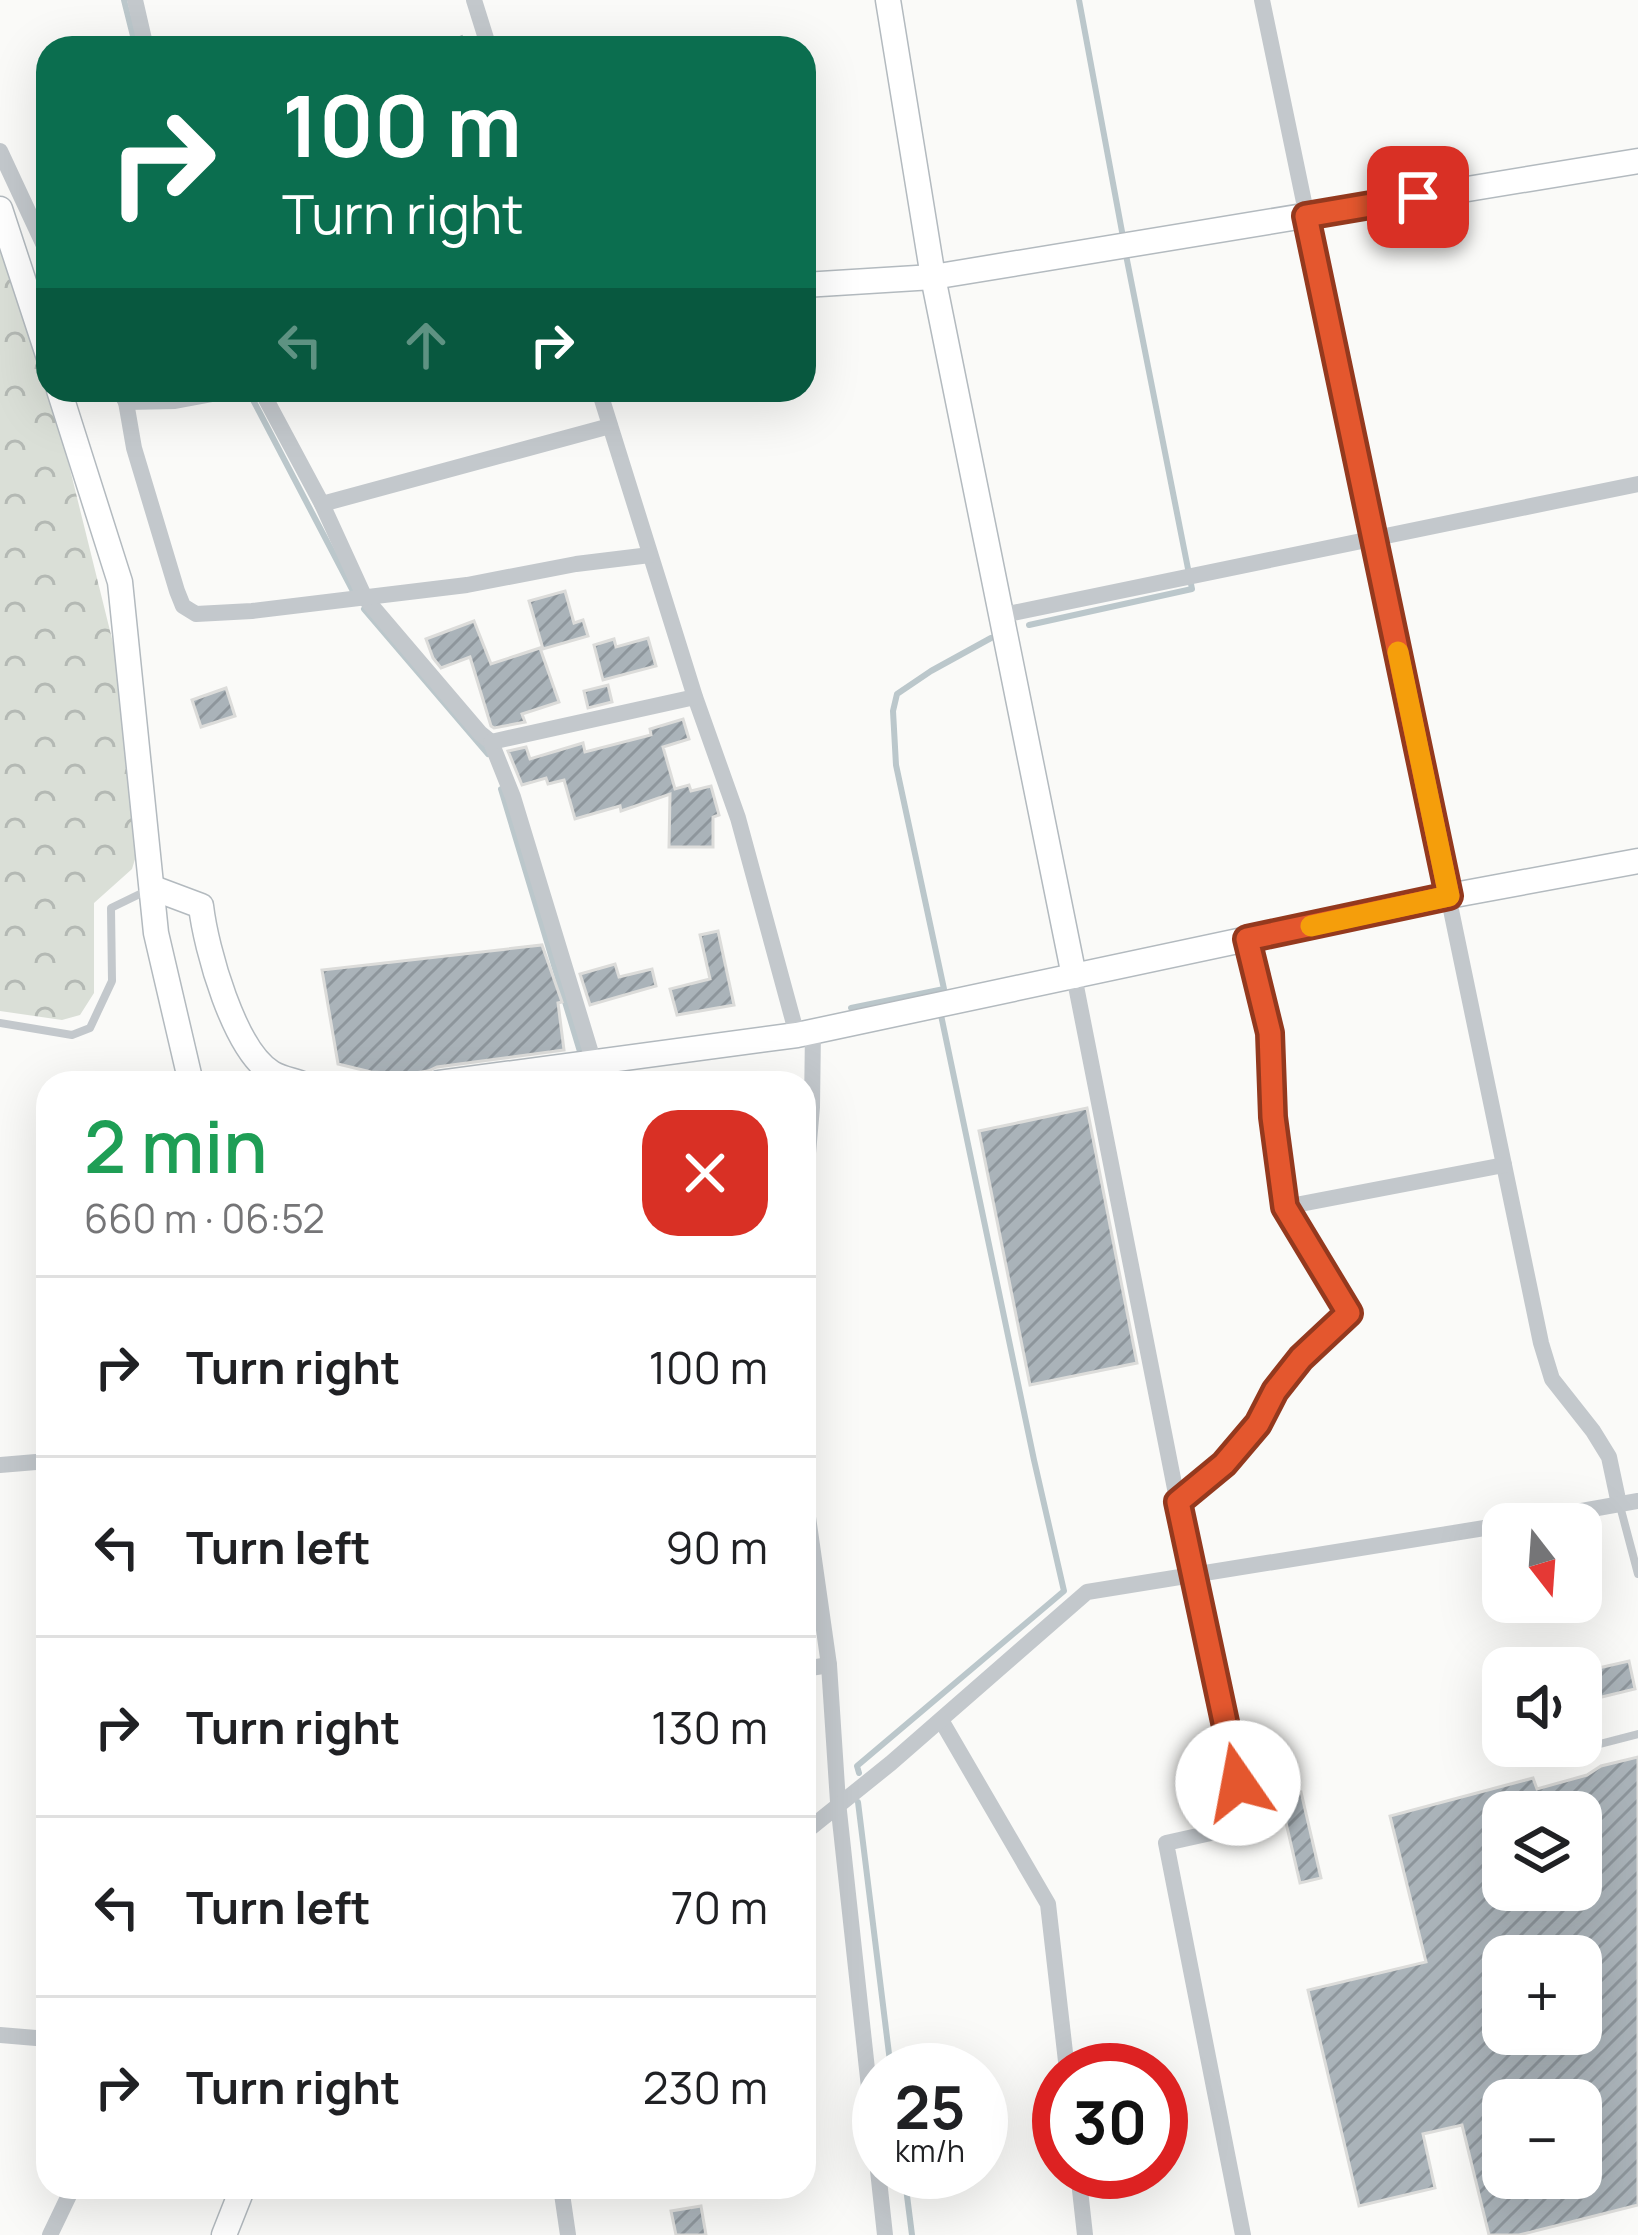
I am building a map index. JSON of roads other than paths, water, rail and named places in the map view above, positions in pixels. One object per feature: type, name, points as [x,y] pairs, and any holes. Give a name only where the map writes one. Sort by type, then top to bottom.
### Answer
[{"type":"street","points":[[135,0],[143,36]]},
{"type":"street","points":[[474,0],[485,36]]},
{"type":"street","points":[[888,0],[932,277],[1192,1576],[1247,1825],[1166,1843],[1243,2235]]},
{"type":"street","points":[[1262,0],[1540,1343],[1552,1379],[1610,1457],[1629,1503]]},
{"type":"street","points":[[0,151],[36,228]]},
{"type":"street","points":[[816,284],[932,277],[1638,161]]},
{"type":"street","points":[[0,209],[36,319]]},
{"type":"street","points":[[63,402],[120,582],[156,932],[188,1071]]},
{"type":"street","points":[[123,402],[182,606],[196,614],[359,598],[650,555]]},
{"type":"street","points":[[267,402],[322,504],[359,598],[491,742],[513,797],[592,1055]]},
{"type":"street","points":[[603,402],[805,1032],[807,1071]]},
{"type":"street","points":[[322,504],[610,426]]},
{"type":"street","points":[[1003,615],[1638,484]]},
{"type":"street","points":[[491,742],[694,697]]},
{"type":"street","points":[[505,1071],[592,1055],[805,1032],[1449,896],[1638,861]]},
{"type":"street","points":[[153,888],[201,906],[225,999],[242,1040],[269,1071]]},
{"type":"street","points":[[1178,1502],[1224,1464],[1258,1424],[1275,1391],[1301,1358],[1349,1313],[1285,1207],[1273,1117],[1270,1033],[1247,939]]},
{"type":"street","points":[[1285,1207],[1504,1165]]},
{"type":"street","points":[[0,1466],[36,1462]]},
{"type":"street","points":[[816,1822],[1088,1592],[1482,1528]]},
{"type":"street","points":[[816,1573],[885,2235]]},
{"type":"street","points":[[816,1667],[829,1665]]},
{"type":"street","points":[[941,1720],[1048,1904],[1064,2043]]},
{"type":"street","points":[[0,2035],[36,2038]]},
{"type":"street","points":[[50,2235],[67,2199]]},
{"type":"street","points":[[224,2235],[238,2199]]},
{"type":"street","points":[[563,2199],[568,2235]]},
{"type":"street","points":[[1081,2199],[1085,2235]]},
{"type":"lane","points":[[0,1023],[72,1035],[90,1028],[112,981],[111,908],[153,888]]},
{"type":"lane","points":[[1629,1503],[1638,1574]]},
{"type":"lane","points":[[1602,1743],[1638,1734]]},
{"type":"waterway","points":[[124,0],[133,36]]},
{"type":"waterway","points":[[1079,0],[1123,237]]},
{"type":"waterway","points":[[1029,625],[1192,589],[1125,250]]},
{"type":"waterway","points":[[254,402],[354,593]]},
{"type":"waterway","points":[[364,609],[488,754]]},
{"type":"waterway","points":[[851,1008],[944,989],[896,765],[893,711],[897,694],[991,638]]},
{"type":"waterway","points":[[501,789],[581,1055]]},
{"type":"waterway","points":[[859,1773],[857,1766],[1064,1591],[941,1015]]},
{"type":"waterway","points":[[858,1802],[888,2043]]},
{"type":"waterway","points":[[907,2199],[912,2235]]}]
